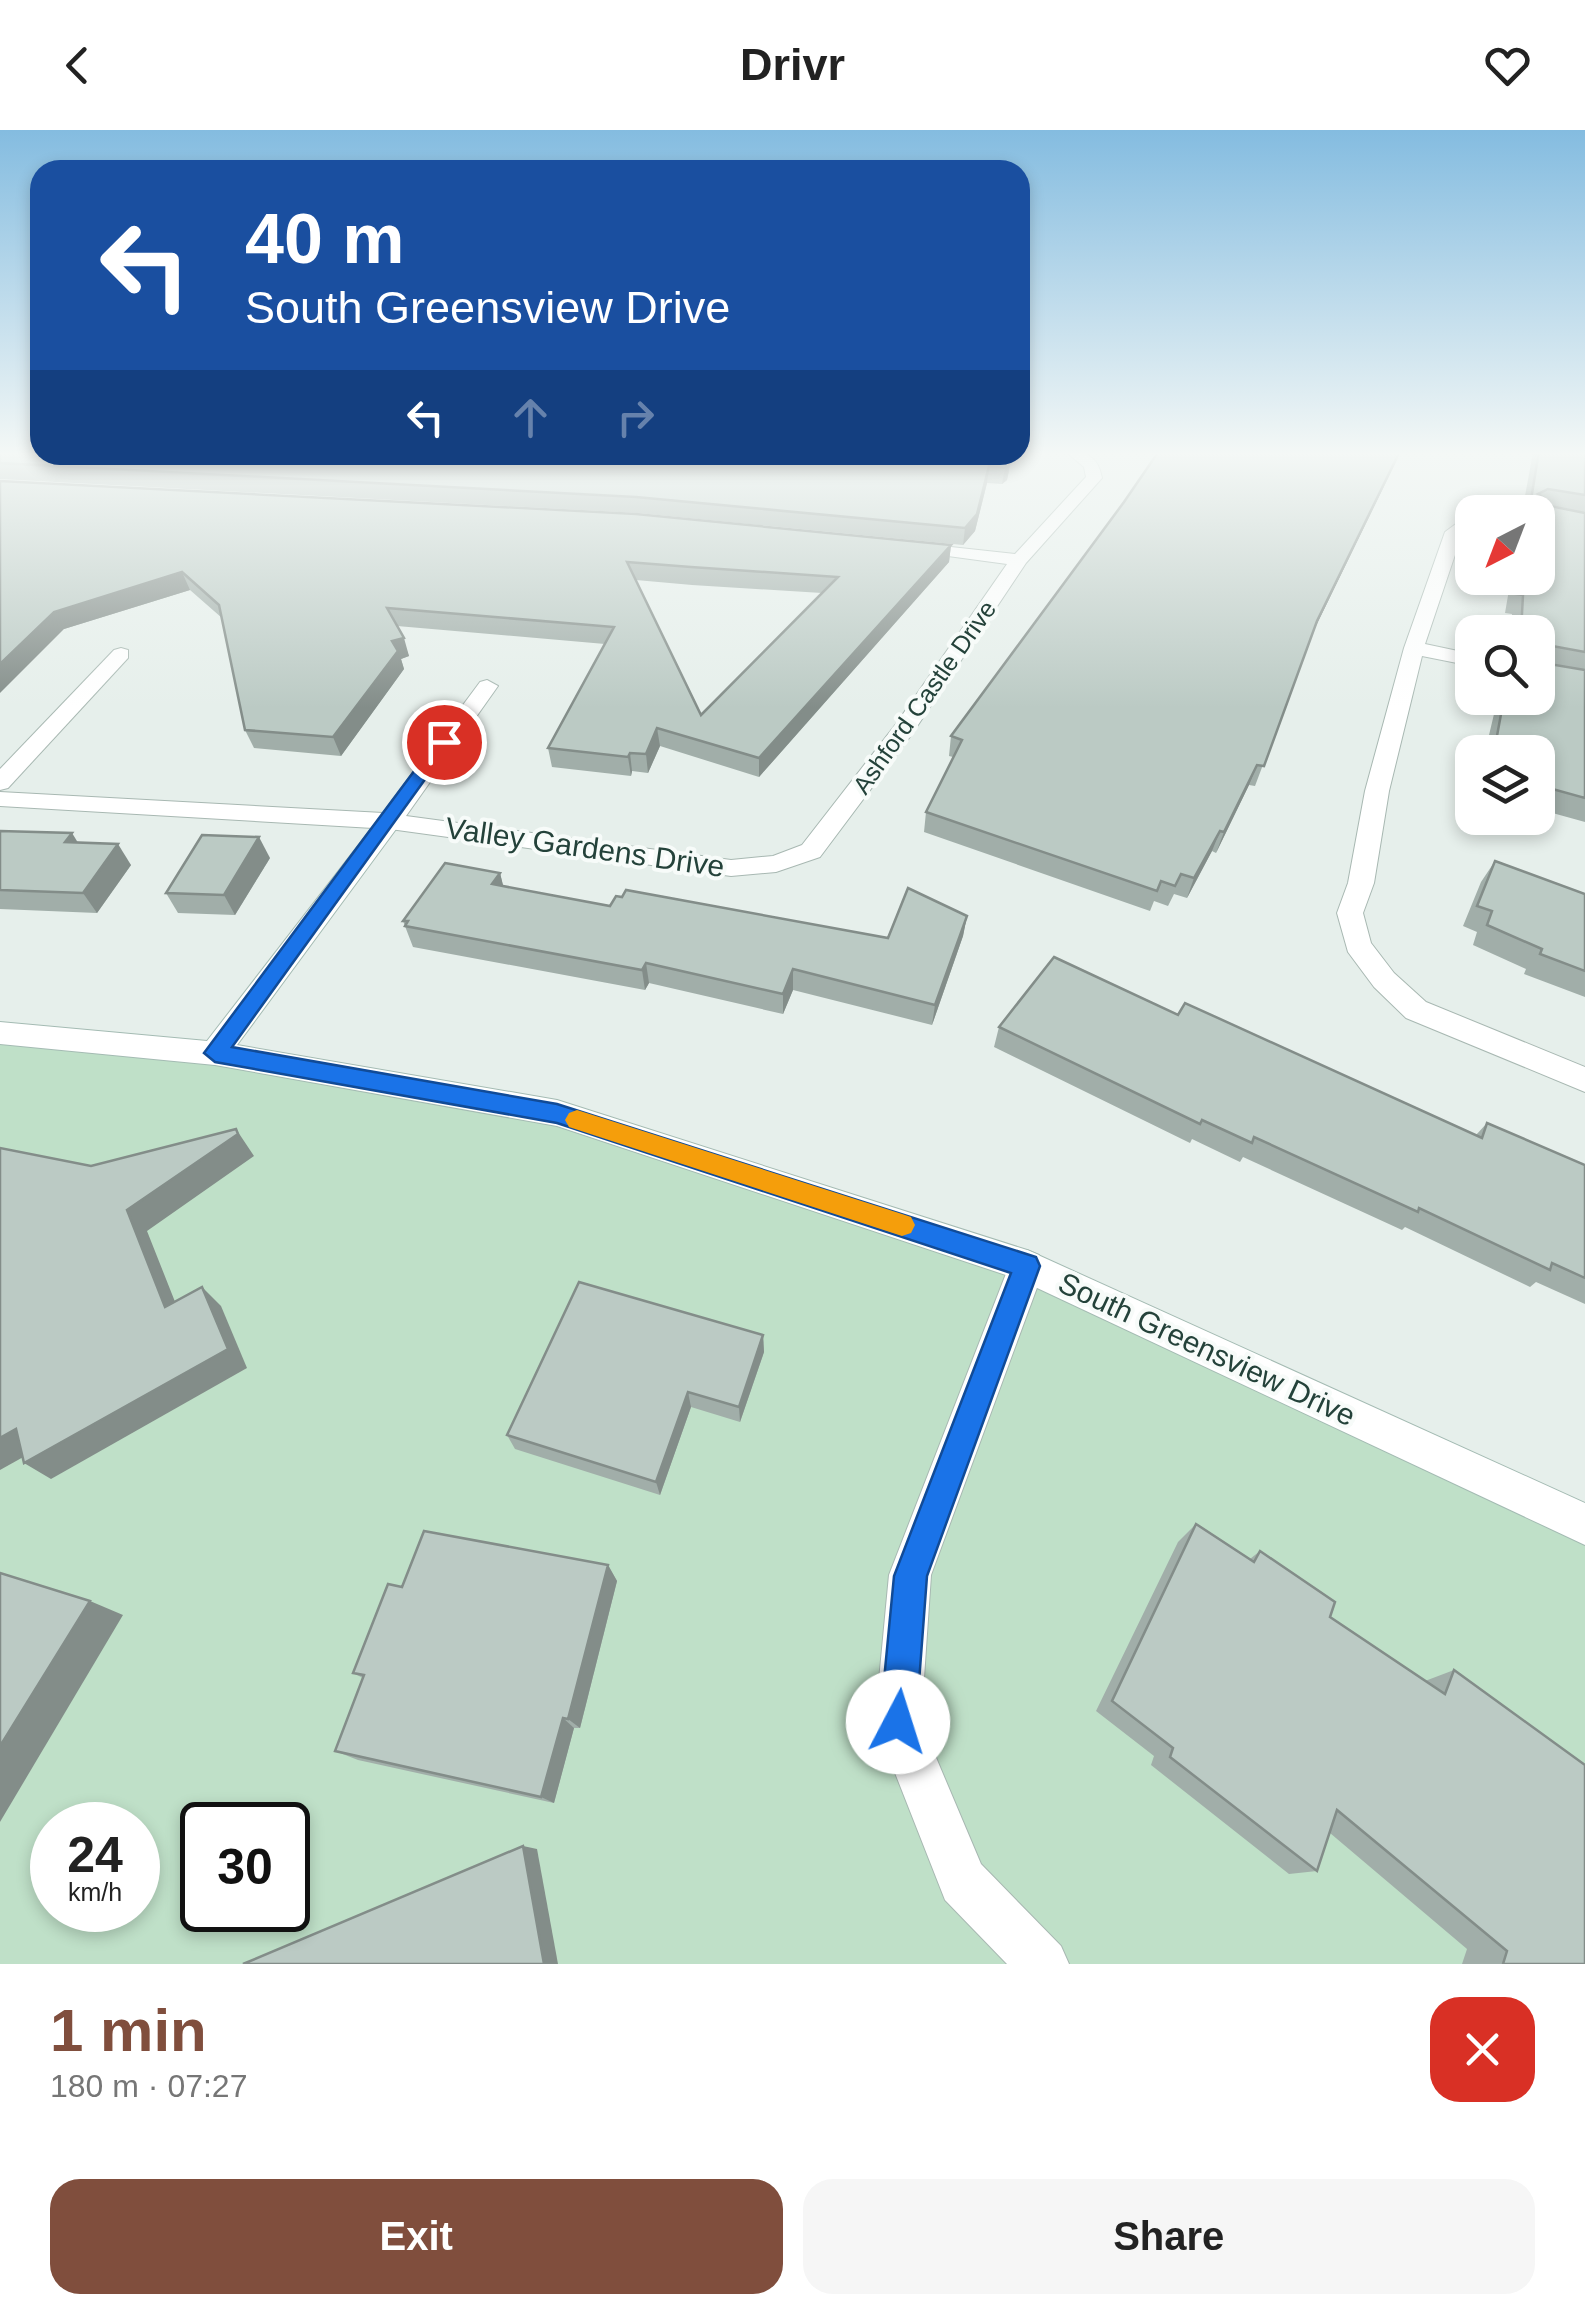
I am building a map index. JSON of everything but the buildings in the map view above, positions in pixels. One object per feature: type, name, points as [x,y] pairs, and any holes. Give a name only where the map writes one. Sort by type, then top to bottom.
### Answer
[{"type":"street","name":"Ashford Castle Drive","points":[[847,807],[1020,560],[1041,537]]},
{"type":"street","points":[[1452,537],[1414,648],[1377,791],[1361,883],[1350,913],[1358,945],[1384,980],[1416,1010],[1585,1080]]},
{"type":"street","points":[[882,543],[1020,560]]},
{"type":"street","points":[[1414,648],[1455,656]]},
{"type":"street","points":[[0,783],[121,654]]},
{"type":"street","points":[[215,1053],[487,686]]},
{"type":"street","name":"Valley Gardens Drive","points":[[0,799],[390,820],[731,868],[776,864],[812,851],[847,807]]},
{"type":"street","name":"South Greensview Drive","points":[[0,1033],[215,1053],[557,1113],[1027,1266],[1585,1524]]},
{"type":"street","points":[[1027,1266],[910,1576],[898,1722],[963,1882],[1044,1964]]},
{"type":"green space","points":[[0,1032],[354,1073],[848,1200],[1585,1526],[1585,1964],[0,1964]]},
{"type":"slow traffic","points":[[577,1120],[902,1225]]},
{"type":"route","points":[[444,742],[215,1053],[557,1113],[1027,1266],[910,1576],[898,1722]]}]
